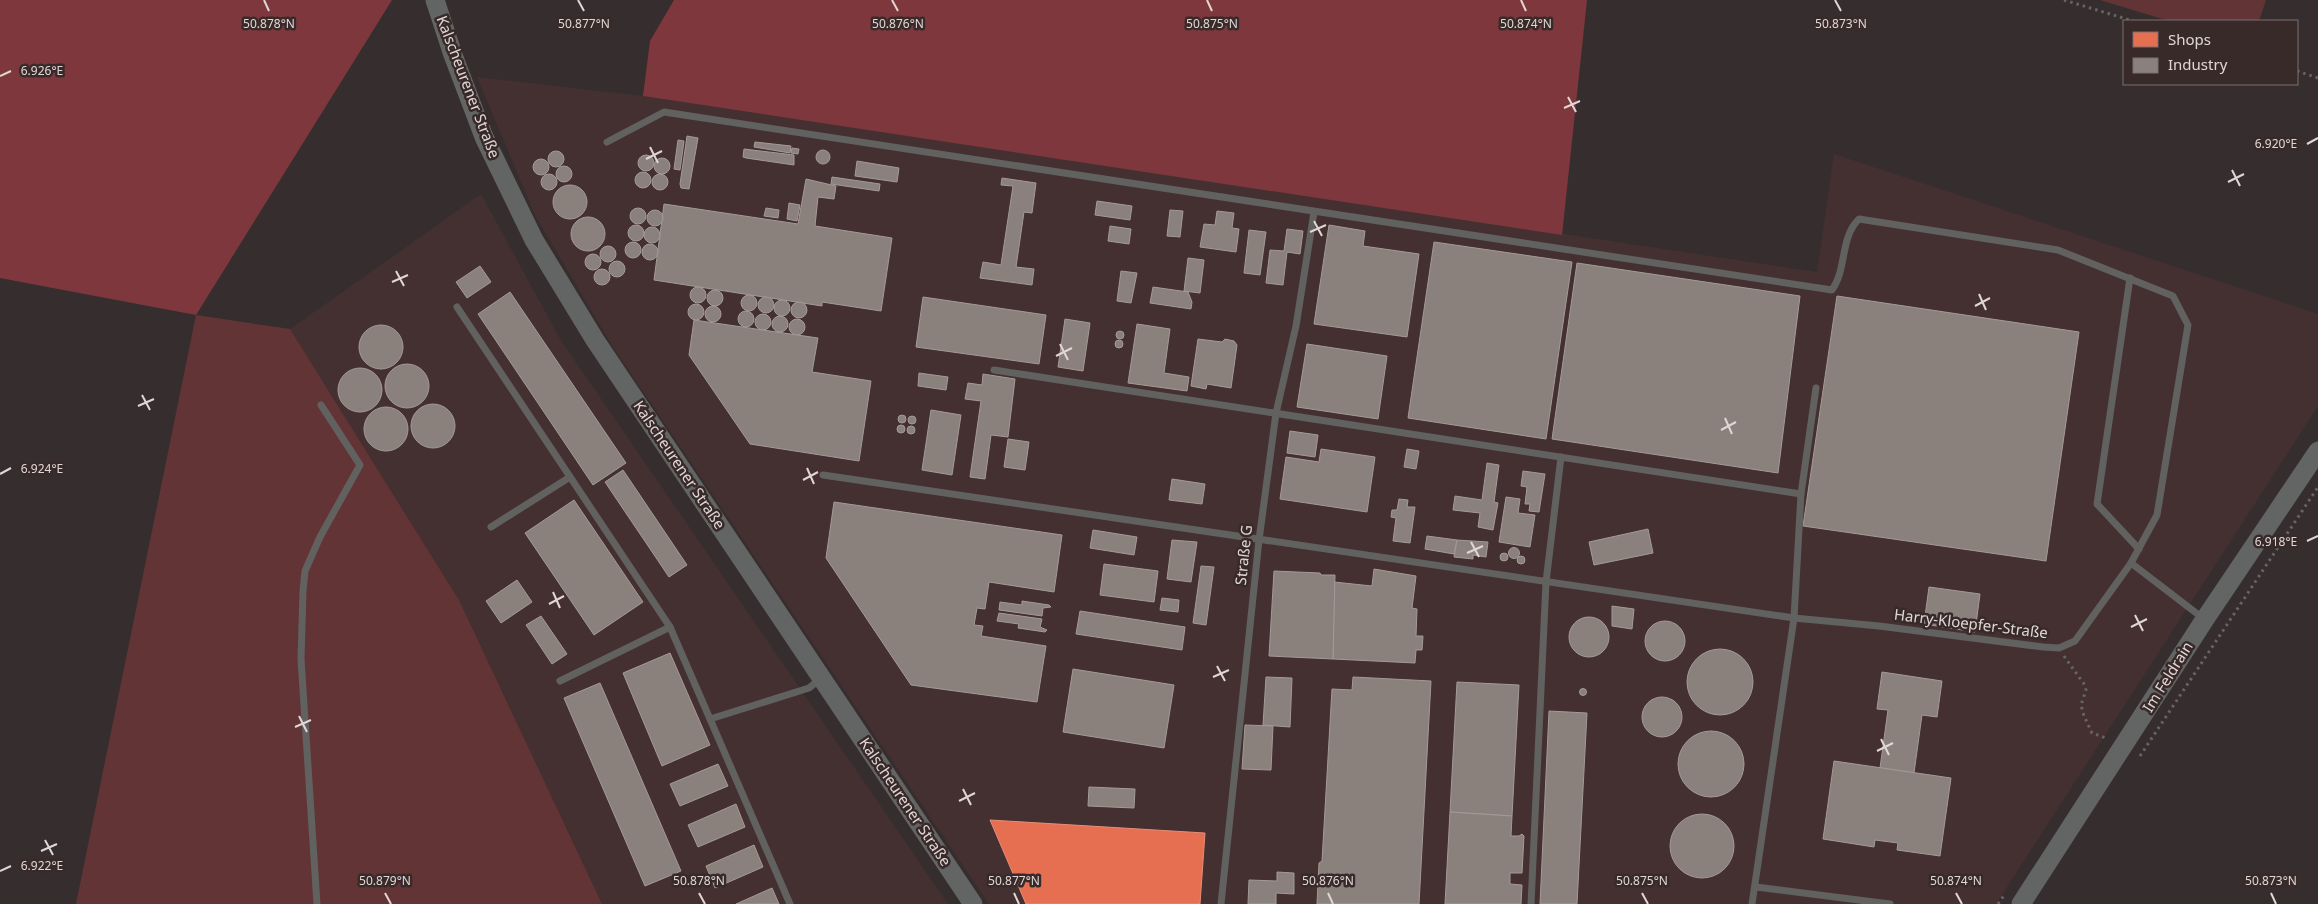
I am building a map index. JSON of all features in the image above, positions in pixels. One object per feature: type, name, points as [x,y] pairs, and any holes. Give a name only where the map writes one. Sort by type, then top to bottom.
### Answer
[{"type":"main road","name":"Kalscheurener Straße","points":[[436,0],[453,55],[484,137],[534,240],[595,340],[973,904]]},
{"type":"main road","name":"Im Feldrain","points":[[2021,904],[2204,619],[2318,451]]},
{"type":"lane","points":[[608,142],[664,112],[1314,212]]},
{"type":"lane","name":"Harry-Kloepfer-Straße","points":[[823,475],[1794,618],[1879,626],[2059,648],[2075,641],[2131,563],[2157,515],[2188,325],[2173,296],[2058,250],[1858,219],[1850,227],[1839,280],[1832,290],[1314,212]]},
{"type":"lane","name":"Straße G","points":[[1221,904],[1259,540],[1276,413],[1296,326],[1314,212]]},
{"type":"lane","points":[[2130,278],[2097,504],[2139,549]]},
{"type":"lane","points":[[457,307],[670,627],[790,904]]},
{"type":"lane","points":[[994,370],[1801,494]]},
{"type":"lane","points":[[1752,904],[1794,618],[1801,494],[1816,388]]},
{"type":"lane","points":[[317,904],[301,659],[303,591],[305,571],[360,464],[321,405]]},
{"type":"lane","points":[[1531,904],[1546,582],[1561,457]]},
{"type":"lane","points":[[491,527],[570,477]]},
{"type":"lane","points":[[2131,563],[2204,619]]},
{"type":"lane","points":[[560,681],[670,627]]},
{"type":"lane","points":[[710,719],[809,688],[822,677]]},
{"type":"lane","points":[[1756,887],[1890,904]]},
{"type":"path","points":[[2064,0],[2130,20]]},
{"type":"path","points":[[2298,72],[2318,78]]},
{"type":"path","points":[[2137,761],[2318,487]]},
{"type":"path","points":[[2059,648],[2084,684],[2086,690],[2081,705],[2092,732],[2106,738],[2100,746]]},
{"type":"path","points":[[1998,904],[2009,887]]},
{"type":"shaded area","points":[[0,0],[392,0],[196,315],[0,278]]},
{"type":"shaded area","points":[[674,0],[1587,0],[1562,235],[643,96],[650,41]]},
{"type":"shaded area","points":[[2100,0],[2266,0],[2259,20],[2166,20]]},
{"type":"shaded area","points":[[477,77],[643,96],[1817,272],[1834,154],[2318,314],[2318,406],[1996,904],[989,904],[611,344],[535,215]]},
{"type":"shaded area","points":[[481,194],[560,339],[948,904],[602,904],[459,600],[290,329]]},
{"type":"shaded area","points":[[196,315],[290,329],[459,600],[602,904],[76,904]]},
{"type":"building: Shops","points":[[990,820],[1205,833],[1200,904],[1026,904]]},
{"type":"building: Industry","points":[[687,136],[698,138],[689,189],[681,188],[680,184]]},
{"type":"building: Industry","points":[[678,140],[684,141],[680,170],[674,169]]},
{"type":"building: Industry","points":[[755,142],[791,146],[790,153],[754,147]]},
{"type":"building: Industry","points":[[792,148],[799,149],[798,154],[791,153]]},
{"type":"building: Industry","points":[[744,149],[794,155],[794,165],[746,158],[743,157]]},
{"type":"building: Industry","points":[[823,150],[828,152],[830,157],[828,162],[823,164],[818,162],[816,157],[818,152]]},
{"type":"building: Industry","points":[[556,151],[564,159],[556,167],[548,159]]},
{"type":"building: Industry","points":[[646,155],[654,163],[646,171],[638,163]]},
{"type":"building: Industry","points":[[662,158],[670,166],[662,174],[654,166]]},
{"type":"building: Industry","points":[[541,159],[549,167],[541,175],[533,167]]},
{"type":"building: Industry","points":[[857,161],[899,168],[897,182],[855,176]]},
{"type":"building: Industry","points":[[564,166],[572,174],[564,182],[556,174]]},
{"type":"building: Industry","points":[[643,172],[651,180],[643,188],[635,180]]},
{"type":"building: Industry","points":[[549,174],[557,182],[549,190],[541,182]]},
{"type":"building: Industry","points":[[660,174],[668,182],[660,190],[652,182]]},
{"type":"building: Industry","points":[[832,177],[880,184],[879,191],[831,184]]},
{"type":"building: Industry","points":[[1002,178],[1036,183],[1032,213],[1024,212],[1016,267],[1034,269],[1032,285],[980,278],[983,262],[1001,265],[1013,186],[1001,185]]},
{"type":"building: Industry","points":[[806,179],[836,186],[834,199],[818,197],[815,226],[892,238],[881,311],[822,302],[822,306],[654,280],[664,204],[798,224]]},
{"type":"building: Industry","points":[[570,185],[577,186],[582,190],[586,195],[586,209],[582,214],[577,218],[570,219],[563,218],[558,214],[554,209],[553,202],[554,195],[558,190],[563,186]]},
{"type":"building: Industry","points":[[1097,201],[1132,206],[1130,220],[1095,215]]},
{"type":"building: Industry","points":[[789,203],[800,205],[797,221],[787,219]]},
{"type":"building: Industry","points":[[638,208],[646,216],[638,224],[630,216]]},
{"type":"building: Industry","points":[[766,208],[779,210],[778,218],[764,216]]},
{"type":"building: Industry","points":[[655,210],[663,218],[655,226],[647,218]]},
{"type":"building: Industry","points":[[1170,210],[1183,211],[1180,237],[1167,236]]},
{"type":"building: Industry","points":[[1217,211],[1234,213],[1232,228],[1239,229],[1236,252],[1200,247],[1204,224],[1215,225]]},
{"type":"building: Industry","points":[[588,217],[595,218],[600,222],[604,227],[604,241],[600,246],[595,250],[588,251],[581,250],[576,246],[572,241],[571,234],[572,227],[576,222],[581,218]]},
{"type":"building: Industry","points":[[636,225],[644,233],[636,241],[628,233]]},
{"type":"building: Industry","points":[[1329,225],[1365,231],[1363,246],[1419,254],[1407,337],[1314,324]]},
{"type":"building: Industry","points":[[1110,226],[1131,229],[1129,244],[1108,241]]},
{"type":"building: Industry","points":[[652,227],[660,235],[652,243],[644,235]]},
{"type":"building: Industry","points":[[1287,229],[1303,231],[1300,254],[1287,252],[1283,285],[1266,283],[1270,250],[1284,251]]},
{"type":"building: Industry","points":[[1249,230],[1266,232],[1260,275],[1244,273]]},
{"type":"building: Industry","points":[[633,242],[641,250],[633,258],[625,250]]},
{"type":"building: Industry","points":[[1434,242],[1572,262],[1546,439],[1408,418]]},
{"type":"building: Industry","points":[[650,244],[658,252],[650,260],[642,252]]},
{"type":"building: Industry","points":[[608,246],[616,254],[608,262],[600,254]]},
{"type":"building: Industry","points":[[593,254],[601,262],[593,270],[585,262]]},
{"type":"building: Industry","points":[[1188,258],[1204,260],[1200,293],[1184,291]]},
{"type":"building: Industry","points":[[617,261],[625,269],[617,277],[609,269]]},
{"type":"building: Industry","points":[[1577,263],[1800,296],[1778,473],[1552,439]]},
{"type":"building: Industry","points":[[480,266],[491,282],[467,298],[456,282]]},
{"type":"building: Industry","points":[[602,269],[610,277],[602,285],[594,277]]},
{"type":"building: Industry","points":[[1121,271],[1137,273],[1131,303],[1117,301]]},
{"type":"building: Industry","points":[[698,287],[706,295],[698,303],[690,295]]},
{"type":"building: Industry","points":[[1153,287],[1188,292],[1192,302],[1191,309],[1150,303]]},
{"type":"building: Industry","points":[[715,290],[723,298],[715,306],[707,298]]},
{"type":"building: Industry","points":[[510,292],[626,463],[593,485],[478,314]]},
{"type":"building: Industry","points":[[749,295],[757,303],[749,311],[741,303]]},
{"type":"building: Industry","points":[[1837,296],[2079,332],[2046,561],[1803,526]]},
{"type":"building: Industry","points":[[766,297],[774,305],[766,313],[758,305]]},
{"type":"building: Industry","points":[[923,297],[1046,315],[1039,364],[916,347]]},
{"type":"building: Industry","points":[[782,300],[790,308],[782,316],[774,308]]},
{"type":"building: Industry","points":[[799,302],[807,310],[799,318],[791,310]]},
{"type":"building: Industry","points":[[696,304],[704,312],[696,320],[688,312]]},
{"type":"building: Industry","points":[[713,306],[721,314],[713,322],[705,314]]},
{"type":"building: Industry","points":[[746,311],[754,319],[746,327],[738,319]]},
{"type":"building: Industry","points":[[763,314],[771,322],[763,330],[755,322]]},
{"type":"building: Industry","points":[[780,316],[788,324],[780,332],[772,324]]},
{"type":"building: Industry","points":[[797,319],[805,327],[797,335],[789,327]]},
{"type":"building: Industry","points":[[1065,319],[1090,323],[1083,371],[1058,367]]},
{"type":"building: Industry","points":[[694,320],[818,338],[812,372],[871,381],[859,461],[750,444],[689,355]]},
{"type":"building: Industry","points":[[1137,324],[1170,329],[1164,373],[1189,377],[1187,391],[1128,383]]},
{"type":"building: Industry","points":[[381,325],[393,329],[399,335],[403,347],[399,359],[393,365],[381,369],[369,365],[363,359],[359,347],[363,335],[369,329]]},
{"type":"building: Industry","points":[[1120,331],[1124,335],[1120,339],[1116,335]]},
{"type":"building: Industry","points":[[1198,339],[1222,342],[1225,339],[1234,341],[1237,345],[1231,388],[1207,384],[1206,389],[1191,386]]},
{"type":"building: Industry","points":[[1119,340],[1123,344],[1119,348],[1115,344]]},
{"type":"building: Industry","points":[[1307,344],[1387,356],[1378,419],[1297,407]]},
{"type":"building: Industry","points":[[407,364],[419,368],[425,374],[429,386],[425,398],[419,404],[407,408],[395,404],[389,398],[385,386],[389,374],[395,368]]},
{"type":"building: Industry","points":[[360,368],[372,372],[378,378],[382,390],[378,402],[372,408],[360,412],[348,408],[342,402],[338,390],[342,378],[348,372]]},
{"type":"building: Industry","points":[[919,373],[948,377],[946,390],[918,386]]},
{"type":"building: Industry","points":[[983,374],[1015,379],[1008,437],[991,435],[985,479],[970,477],[981,401],[965,399],[968,383],[982,385]]},
{"type":"building: Industry","points":[[433,404],[445,408],[451,414],[455,426],[451,438],[445,444],[433,448],[421,444],[415,438],[411,426],[415,414],[421,408]]},
{"type":"building: Industry","points":[[386,407],[398,411],[404,417],[408,429],[404,441],[398,447],[386,451],[374,447],[368,441],[364,429],[368,417],[374,411]]},
{"type":"building: Industry","points":[[931,410],[961,415],[952,475],[922,470]]},
{"type":"building: Industry","points":[[902,415],[906,419],[902,423],[898,419]]},
{"type":"building: Industry","points":[[912,416],[916,420],[912,424],[908,420]]},
{"type":"building: Industry","points":[[901,425],[905,429],[901,433],[897,429]]},
{"type":"building: Industry","points":[[911,426],[915,430],[911,434],[907,430]]},
{"type":"building: Industry","points":[[1290,431],[1318,435],[1315,457],[1287,453]]},
{"type":"building: Industry","points":[[1008,439],[1029,442],[1025,470],[1004,467]]},
{"type":"building: Industry","points":[[1321,449],[1375,457],[1367,512],[1280,499],[1286,457],[1319,462]]},
{"type":"building: Industry","points":[[1407,449],[1419,451],[1416,469],[1404,467]]},
{"type":"building: Industry","points":[[1487,463],[1499,465],[1494,502],[1498,503],[1493,530],[1478,527],[1480,513],[1453,510],[1455,496],[1482,500]]},
{"type":"building: Industry","points":[[623,470],[687,565],[669,577],[605,482]]},
{"type":"building: Industry","points":[[1523,471],[1545,474],[1539,512],[1529,511],[1530,504],[1525,504],[1527,487],[1521,486]]},
{"type":"building: Industry","points":[[1172,479],[1205,484],[1202,504],[1169,500]]},
{"type":"building: Industry","points":[[1506,497],[1520,499],[1518,513],[1535,515],[1530,547],[1499,542]]},
{"type":"building: Industry","points":[[1399,499],[1408,500],[1407,507],[1415,507],[1410,543],[1393,541],[1396,518],[1391,517],[1392,510],[1397,510]]},
{"type":"building: Industry","points":[[574,500],[643,602],[594,635],[525,533]]},
{"type":"building: Industry","points":[[834,502],[1062,535],[1054,592],[989,582],[985,609],[977,608],[974,625],[983,626],[981,636],[1046,646],[1037,702],[911,685],[826,558]]},
{"type":"building: Industry","points":[[1648,529],[1653,553],[1594,565],[1589,542]]},
{"type":"building: Industry","points":[[1093,530],[1137,537],[1134,555],[1090,548]]},
{"type":"building: Industry","points":[[1427,536],[1457,540],[1454,554],[1425,549]]},
{"type":"building: Industry","points":[[1172,540],[1197,542],[1191,582],[1167,579]]},
{"type":"building: Industry","points":[[1457,540],[1488,542],[1486,557],[1473,555],[1473,559],[1454,557]]},
{"type":"building: Industry","points":[[1512,548],[1516,548],[1519,553],[1518,557],[1512,558],[1509,555],[1509,551]]},
{"type":"building: Industry","points":[[1504,553],[1508,557],[1504,561],[1500,557]]},
{"type":"building: Industry","points":[[1521,556],[1525,560],[1521,564],[1517,560]]},
{"type":"building: Industry","points":[[1104,564],[1158,571],[1154,602],[1100,595]]},
{"type":"building: Industry","points":[[1201,566],[1214,567],[1206,625],[1193,623]]},
{"type":"building: Industry","points":[[1374,569],[1416,576],[1412,608],[1417,609],[1416,636],[1423,636],[1422,650],[1416,650],[1415,663],[1333,659],[1334,582],[1372,586]]},
{"type":"building: Industry","points":[[1274,571],[1335,575],[1333,659],[1269,656]]},
{"type":"building: Industry","points":[[517,580],[532,602],[501,623],[486,601]]},
{"type":"building: Industry","points":[[1929,587],[1980,594],[1975,632],[1924,624]]},
{"type":"building: Industry","points":[[1162,598],[1179,600],[1178,612],[1160,610]]},
{"type":"building: Industry","points":[[1022,601],[1049,605],[1051,607],[1043,608],[1042,616],[999,610],[1000,602],[1022,605]]},
{"type":"building: Industry","points":[[1612,606],[1634,609],[1632,629],[1612,626]]},
{"type":"building: Industry","points":[[1080,611],[1185,627],[1182,650],[1076,634]]},
{"type":"building: Industry","points":[[999,613],[1042,619],[1040,627],[1047,630],[1045,632],[1018,628],[1019,624],[997,621]]},
{"type":"building: Industry","points":[[541,616],[567,654],[552,664],[526,625]]},
{"type":"building: Industry","points":[[1593,617],[1600,620],[1606,626],[1609,637],[1608,645],[1600,654],[1593,657],[1585,657],[1578,654],[1570,645],[1569,633],[1572,626],[1581,618]]},
{"type":"building: Industry","points":[[1669,621],[1676,624],[1682,630],[1685,641],[1684,649],[1676,658],[1669,661],[1661,661],[1654,658],[1646,649],[1645,637],[1648,630],[1657,622]]},
{"type":"building: Industry","points":[[1720,649],[1733,652],[1743,659],[1750,669],[1753,682],[1750,695],[1743,705],[1733,712],[1720,715],[1707,712],[1697,705],[1690,695],[1687,682],[1690,669],[1697,659],[1707,652]]},
{"type":"building: Industry","points":[[670,653],[710,745],[662,766],[623,673]]},
{"type":"building: Industry","points":[[1073,669],[1174,685],[1164,748],[1063,732]]},
{"type":"building: Industry","points":[[1882,672],[1942,681],[1937,717],[1922,715],[1914,773],[1880,768],[1888,710],[1877,709]]},
{"type":"building: Industry","points":[[1266,677],[1292,678],[1290,727],[1263,725]]},
{"type":"building: Industry","points":[[1353,677],[1431,681],[1419,904],[1317,904],[1319,863],[1322,861],[1332,689],[1352,690]]},
{"type":"building: Industry","points":[[1457,682],[1519,685],[1512,816],[1450,812]]},
{"type":"building: Industry","points":[[600,683],[681,871],[645,886],[564,698]]},
{"type":"building: Industry","points":[[1583,688],[1587,692],[1583,696],[1579,692]]},
{"type":"building: Industry","points":[[1666,697],[1673,700],[1679,706],[1682,717],[1681,725],[1673,734],[1666,737],[1658,737],[1651,734],[1643,725],[1642,713],[1645,706],[1654,698]]},
{"type":"building: Industry","points":[[1549,711],[1587,713],[1577,904],[1540,904]]},
{"type":"building: Industry","points":[[1245,725],[1273,726],[1271,770],[1242,769]]},
{"type":"building: Industry","points":[[1711,731],[1724,734],[1734,741],[1741,751],[1744,764],[1741,777],[1734,787],[1724,794],[1711,797],[1698,794],[1688,787],[1681,777],[1678,764],[1681,751],[1688,741],[1698,734]]},
{"type":"building: Industry","points":[[1834,761],[1951,778],[1940,856],[1897,850],[1898,843],[1875,840],[1874,847],[1823,839]]},
{"type":"building: Industry","points":[[718,764],[728,786],[680,806],[670,784]]},
{"type":"building: Industry","points":[[1089,787],[1135,789],[1134,808],[1088,806]]},
{"type":"building: Industry","points":[[736,804],[745,827],[698,847],[688,825]]},
{"type":"building: Industry","points":[[1450,812],[1512,816],[1511,836],[1522,834],[1524,836],[1522,873],[1510,873],[1510,884],[1522,885],[1521,904],[1445,904]]},
{"type":"building: Industry","points":[[1702,814],[1720,820],[1728,828],[1734,846],[1728,864],[1720,872],[1702,878],[1684,872],[1676,864],[1670,846],[1676,828],[1684,820]]},
{"type":"building: Industry","points":[[754,845],[763,867],[715,888],[706,866]]},
{"type":"building: Industry","points":[[1277,872],[1294,873],[1294,894],[1276,893],[1276,904],[1248,904],[1249,880],[1277,881]]},
{"type":"building: Industry","points":[[772,888],[779,904],[736,904]]}]
